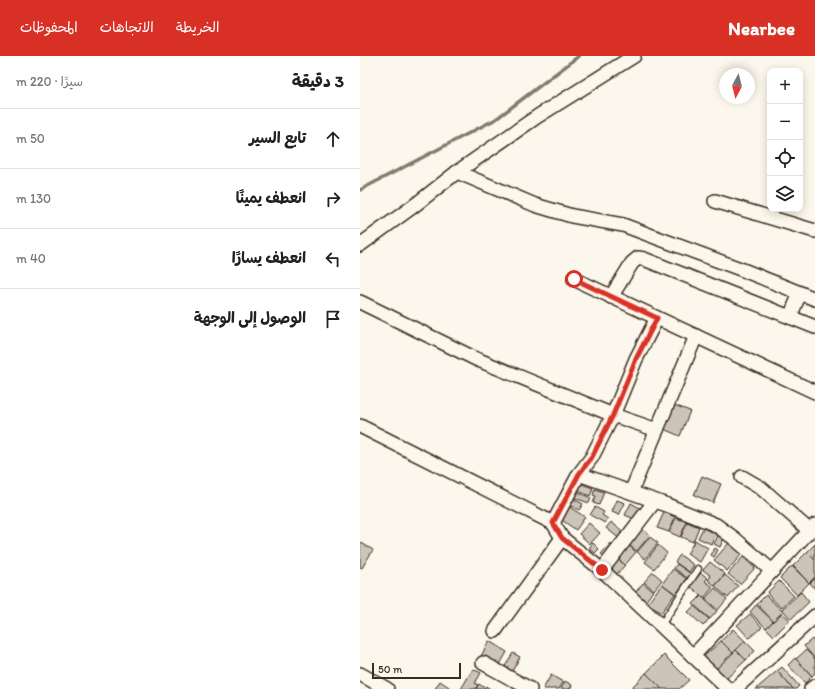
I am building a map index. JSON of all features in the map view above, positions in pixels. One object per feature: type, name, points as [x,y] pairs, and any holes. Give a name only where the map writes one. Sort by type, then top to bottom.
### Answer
[{"type":"street","points":[[360,245],[457,172],[538,116],[634,56]]},
{"type":"street","points":[[457,172],[535,206],[572,216],[623,225],[815,299]]},
{"type":"street","points":[[715,200],[815,231]]},
{"type":"street","points":[[611,297],[632,263],[638,258],[644,259],[815,328]]},
{"type":"street","points":[[574,279],[815,392]]},
{"type":"street","points":[[790,317],[800,293]]},
{"type":"street","points":[[360,302],[476,359],[613,415],[657,430]]},
{"type":"street","points":[[553,523],[579,474],[592,457],[613,415],[636,359],[657,318]]},
{"type":"street","points":[[631,492],[696,336]]},
{"type":"street","points":[[360,426],[553,523],[562,538],[602,570],[728,689]]},
{"type":"street","points":[[579,474],[631,492],[716,525],[735,538],[772,571]]},
{"type":"street","points":[[693,656],[812,528],[761,488],[742,477]]},
{"type":"street","points":[[602,570],[655,501]]},
{"type":"street","points":[[494,631],[562,538]]},
{"type":"street","points":[[735,689],[815,616]]},
{"type":"street","points":[[483,663],[530,689]]},
{"type":"street","points":[[360,674],[387,689]]},
{"type":"street","points":[[811,689],[815,686]]},
{"type":"lane","points":[[661,625],[698,569]]},
{"type":"building","points":[[671,404],[690,411],[680,436],[661,428]]},
{"type":"building","points":[[702,476],[721,484],[713,503],[694,495]]},
{"type":"building","points":[[579,483],[593,488],[590,496],[576,490]]},
{"type":"building","points":[[595,489],[604,492],[599,505],[593,503],[596,496],[593,495]]},
{"type":"building","points":[[574,491],[591,498],[589,503],[572,497]]},
{"type":"building","points":[[572,498],[583,504],[579,510],[569,505]]},
{"type":"building","points":[[617,500],[625,503],[619,515],[612,512]]},
{"type":"building","points":[[631,503],[640,508],[634,519],[625,515]]},
{"type":"building","points":[[568,506],[585,517],[576,530],[559,518]]},
{"type":"building","points":[[595,507],[604,512],[602,515],[608,519],[605,523],[590,515]]},
{"type":"building","points":[[664,512],[675,517],[669,532],[657,528]]},
{"type":"building","points":[[676,518],[687,522],[680,537],[669,532]]},
{"type":"building","points":[[611,522],[625,533],[620,539],[606,528]]},
{"type":"building","points":[[687,522],[699,527],[693,542],[681,537]]},
{"type":"building","points":[[589,523],[600,533],[590,544],[579,534]]},
{"type":"building","points":[[640,527],[650,535],[637,551],[626,543]]},
{"type":"building","points":[[703,528],[716,534],[711,544],[698,538]]},
{"type":"building","points":[[719,533],[725,536],[720,547],[714,544]]},
{"type":"building","points":[[650,537],[658,543],[645,559],[637,552]]},
{"type":"building","points":[[695,540],[708,548],[700,562],[687,554]]},
{"type":"building","points":[[360,542],[373,550],[362,568],[360,567]]},
{"type":"building","points":[[730,542],[743,553],[727,571],[714,560]]},
{"type":"building","points":[[593,543],[599,549],[595,553],[589,548]]},
{"type":"building","points":[[611,543],[616,548],[606,558],[601,554]]},
{"type":"building","points":[[626,543],[636,552],[625,565],[615,557]]},
{"type":"building","points":[[815,544],[815,560],[807,552]]},
{"type":"building","points":[[658,545],[667,553],[654,569],[645,562]]},
{"type":"building","points":[[715,548],[718,550],[714,557],[711,555]]},
{"type":"building","points":[[807,552],[815,560],[815,577],[809,583],[793,566]]},
{"type":"building","points":[[680,555],[694,565],[689,572],[675,562]]},
{"type":"building","points":[[615,557],[625,565],[617,574],[607,566]]},
{"type":"building","points":[[743,557],[755,568],[740,584],[728,574]]},
{"type":"building","points":[[710,562],[725,574],[715,586],[708,580],[711,576],[703,570]]},
{"type":"building","points":[[677,564],[691,574],[687,578],[674,568]]},
{"type":"building","points":[[792,566],[809,583],[797,595],[780,578]]},
{"type":"building","points":[[673,569],[687,579],[676,594],[662,584]]},
{"type":"building","points":[[653,572],[662,580],[654,590],[644,582]]},
{"type":"building","points":[[701,573],[708,578],[705,581],[713,587],[704,598],[690,586]]},
{"type":"building","points":[[725,575],[738,586],[728,598],[715,586]]},
{"type":"building","points":[[815,578],[815,589],[810,583]]},
{"type":"building","points":[[779,581],[794,596],[781,608],[767,593]]},
{"type":"building","points":[[643,583],[653,591],[646,601],[635,593]]},
{"type":"building","points":[[662,584],[675,594],[661,613],[648,603]]},
{"type":"building","points":[[715,588],[727,599],[718,610],[705,599]]},
{"type":"building","points":[[801,592],[809,602],[791,619],[782,609]]},
{"type":"building","points":[[766,595],[783,612],[773,621],[757,604]]},
{"type":"building","points":[[701,596],[717,611],[710,619],[693,604]]},
{"type":"building","points":[[756,605],[773,621],[766,628],[750,612]]},
{"type":"building","points":[[694,606],[709,619],[703,626],[688,612]]},
{"type":"building","points":[[782,613],[790,620],[774,636],[766,628]]},
{"type":"building","points":[[750,614],[762,627],[749,638],[737,625]]},
{"type":"building","points":[[733,629],[745,641],[733,653],[721,641]]},
{"type":"building","points":[[812,639],[815,643],[815,659],[804,646]]},
{"type":"building","points":[[489,641],[507,652],[498,668],[480,658]]},
{"type":"building","points":[[721,641],[733,653],[713,672],[701,659]]},
{"type":"building","points":[[745,641],[755,651],[746,660],[736,650]]},
{"type":"building","points":[[736,650],[746,660],[726,679],[716,669]]},
{"type":"building","points":[[806,650],[815,659],[815,673],[812,676],[796,659]]},
{"type":"building","points":[[513,653],[520,657],[511,673],[504,668]]},
{"type":"building","points":[[664,655],[689,680],[679,689],[662,689],[646,673]]},
{"type":"building","points":[[795,658],[812,676],[805,683],[788,665]]},
{"type":"building","points":[[782,667],[799,686],[796,689],[793,689],[777,671]]},
{"type":"building","points":[[473,669],[481,673],[475,683],[478,685],[475,689],[461,689]]},
{"type":"building","points":[[777,671],[793,689],[756,689]]},
{"type":"building","points":[[646,673],[662,689],[630,689]]},
{"type":"building","points":[[551,675],[563,682],[559,689],[543,689]]},
{"type":"building","points":[[440,681],[449,687],[448,689],[435,689]]},
{"type":"building","points":[[565,681],[572,685],[570,689],[561,689]]},
{"type":"building","points":[[479,684],[485,688],[486,686],[490,689],[476,689]]},
{"type":"waterway","points":[[360,190],[496,119],[579,56]]},
{"type":"route","points":[[574,279],[657,318],[636,359],[613,415],[592,457],[579,474],[553,523],[562,538],[602,570]]}]
